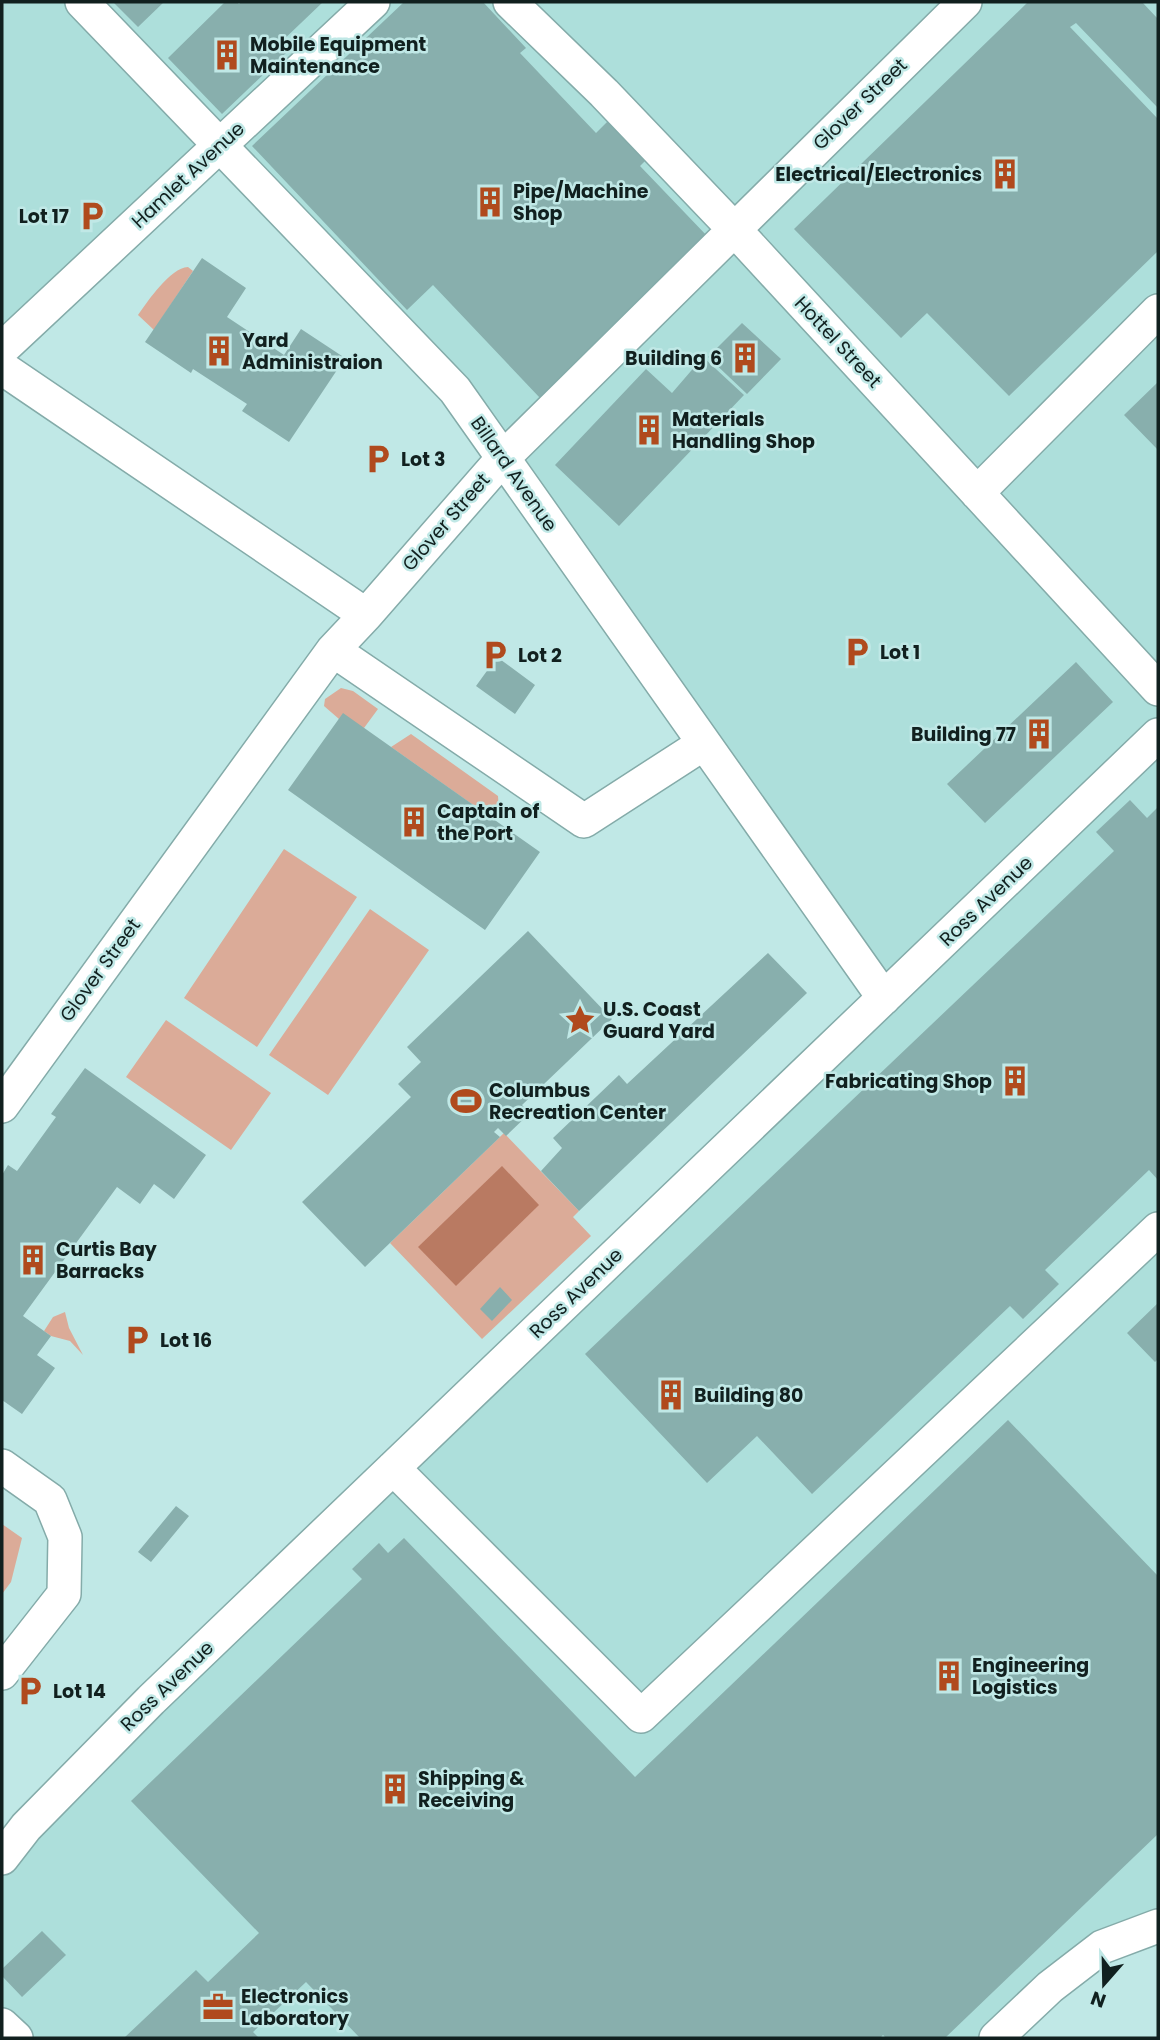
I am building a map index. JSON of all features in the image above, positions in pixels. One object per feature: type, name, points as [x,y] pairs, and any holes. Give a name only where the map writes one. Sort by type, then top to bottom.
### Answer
[{"type":"street","name":"Billard Avenue","points":[[82,2],[455,390],[884,998]]},
{"type":"street","name":"Hamlet Avenue","points":[[2,349],[373,2]]},
{"type":"street","name":"Hottel Street","points":[[510,2],[604,93],[733,228],[1158,689]]},
{"type":"street","name":"Glover Street","points":[[2,1106],[333,650],[503,458],[733,228],[965,2]]},
{"type":"street","points":[[977,493],[1158,311]]},
{"type":"street","points":[[2,368],[366,615]]},
{"type":"street","points":[[333,650],[584,821],[703,744]]},
{"type":"street","name":"Ross Avenue","points":[[2,1858],[26,1827],[151,1700],[1158,735]]},
{"type":"street","points":[[393,1468],[641,1716],[1158,1229]]},
{"type":"street","points":[[2,1466],[50,1500],[65,1536],[64,1594],[2,1673]]},
{"type":"street","points":[[996,2038],[1050,1987],[1102,1947],[1158,1926]]},
{"type":"street","points":[[2,2025],[16,2038]]},
{"type":"shaded area","name":"U.S. Coast Guard Yard","points":[[2,2],[1158,2],[1158,1926],[996,2038],[16,2038],[2,2025],[2,1858],[883,998],[455,390],[220,146],[2,349]]},
{"type":"shaded area","points":[[188,267],[193,271],[154,330],[138,315],[167,279]]},
{"type":"shaded area","points":[[341,688],[353,691],[378,709],[364,728],[339,719],[324,706],[325,699]]},
{"type":"shaded area","points":[[411,734],[498,796],[499,811],[493,819],[391,747]]},
{"type":"shaded area","points":[[284,849],[357,897],[257,1047],[184,998]]},
{"type":"shaded area","points":[[370,909],[429,950],[328,1095],[269,1055]]},
{"type":"shaded area","points":[[166,1020],[271,1093],[231,1150],[126,1077]]},
{"type":"shaded area","points":[[504,1133],[579,1211],[573,1217],[591,1236],[482,1339],[390,1243]]},
{"type":"shaded area","points":[[502,1166],[539,1205],[456,1286],[418,1247]]},
{"type":"shaded area","points":[[65,1312],[69,1328],[83,1355],[70,1341],[51,1336],[44,1331],[53,1317]]},
{"type":"shaded area","points":[[2,1524],[22,1538],[11,1582],[2,1594]]},
{"type":"building","points":[[113,2],[164,2],[138,27]]},
{"type":"building","name":"Mobile Equipment Maintenance","points":[[225,2],[323,2],[279,44],[287,52],[222,114],[168,58]]},
{"type":"building","name":"Pipe/Machine Shop","points":[[404,2],[483,2],[526,48],[520,53],[596,133],[610,119],[647,159],[640,166],[709,238],[540,398],[433,285],[407,310],[252,146]]},
{"type":"building","name":"Electrical/Electronics","points":[[1028,2],[1142,2],[1158,19],[1158,108],[1076,23],[1070,27],[1158,119],[1158,251],[1009,396],[927,313],[901,338],[794,229]]},
{"type":"building","name":"Yard Administraion","points":[[202,258],[246,288],[227,317],[284,355],[301,329],[345,358],[289,442],[242,411],[247,404],[193,369],[191,373],[145,342]]},
{"type":"building","name":"Building 6","points":[[742,323],[781,359],[747,394],[708,357]]},
{"type":"building","name":"Materials Handling Shop","points":[[703,357],[744,395],[619,526],[555,465],[646,369],[672,393]]},
{"type":"building","points":[[1158,382],[1158,450],[1124,415]]},
{"type":"building","points":[[497,657],[535,685],[515,714],[476,686]]},
{"type":"building","name":"Building 77","points":[[1076,662],[1113,702],[985,823],[947,784]]},
{"type":"building","name":"Captain of the Port","points":[[343,713],[540,852],[485,930],[288,790]]},
{"type":"building","name":"Fabricating Shop","points":[[1130,800],[1147,818],[1158,807],[1158,1180],[1149,1170],[1045,1270],[1059,1284],[1023,1319],[1010,1306],[812,1494],[757,1436],[707,1483],[585,1354],[1114,851],[1096,832]]},
{"type":"building","name":"Columbus Recreation Center","points":[[528,931],[612,1019],[522,1105],[530,1113],[506,1136],[498,1128],[494,1132],[500,1137],[365,1267],[302,1202],[411,1097],[398,1084],[421,1062],[407,1047]]},
{"type":"building","points":[[768,953],[807,993],[579,1211],[541,1171],[562,1148],[553,1138],[619,1075],[627,1084]]},
{"type":"building","name":"Curtis Bay Barracks","points":[[85,1068],[206,1155],[174,1199],[154,1184],[140,1204],[117,1187],[23,1316],[51,1336],[37,1355],[55,1368],[22,1414],[2,1400],[2,1175],[8,1165],[17,1171],[56,1117],[51,1114]]},
{"type":"building","points":[[500,1287],[512,1300],[492,1321],[480,1309]]},
{"type":"building","points":[[1158,1303],[1158,1359],[1155,1362],[1127,1333]]},
{"type":"building","points":[[1008,1420],[1158,1576],[1158,1834],[945,2038],[886,2038],[883,2035],[880,2038],[360,2038],[306,1982],[253,2032],[259,2038],[124,2038],[196,1970],[208,1982],[259,1933],[131,1801],[362,1579],[352,1569],[379,1543],[388,1553],[404,1538],[635,1777]]},
{"type":"building","points":[[176,1506],[189,1516],[151,1562],[138,1552]]},
{"type":"building","points":[[42,1931],[66,1955],[22,1997],[2,1976],[2,1969]]},
{"type":"place","name":"Mobile Equipment Maintenance","points":[[227,55]]},
{"type":"place","name":"Electrical/Electronics","points":[[1005,174]]},
{"type":"place","name":"Pipe/Machine Shop","points":[[490,202]]},
{"type":"place","name":"Lot 17","points":[[92,216]]},
{"type":"place","name":"Yard Administraion","points":[[219,351]]},
{"type":"place","name":"Building 6","points":[[745,358]]},
{"type":"place","name":"Materials Handling Shop","points":[[649,430]]},
{"type":"place","name":"Lot 3","points":[[378,459]]},
{"type":"place","name":"Lot 1","points":[[857,652]]},
{"type":"place","name":"Lot 2","points":[[495,655]]},
{"type":"place","name":"Building 77","points":[[1039,734]]},
{"type":"place","name":"Captain of the Port","points":[[414,822]]},
{"type":"place","name":"U.S. Coast Guard Yard","points":[[580,1020]]},
{"type":"place","name":"Fabricating Shop","points":[[1015,1081]]},
{"type":"place","name":"Columbus Recreation Center","points":[[466,1101]]},
{"type":"place","name":"Curtis Bay Barracks","points":[[33,1260]]},
{"type":"place","name":"Lot 16","points":[[137,1340]]},
{"type":"place","name":"Building 80","points":[[671,1395]]},
{"type":"place","name":"Engineering Logistics","points":[[949,1676]]},
{"type":"place","name":"Lot 14","points":[[30,1691]]},
{"type":"place","name":"Shipping & Receiving","points":[[395,1789]]},
{"type":"place","name":"Electronics Laboratory","points":[[218,2007]]}]
